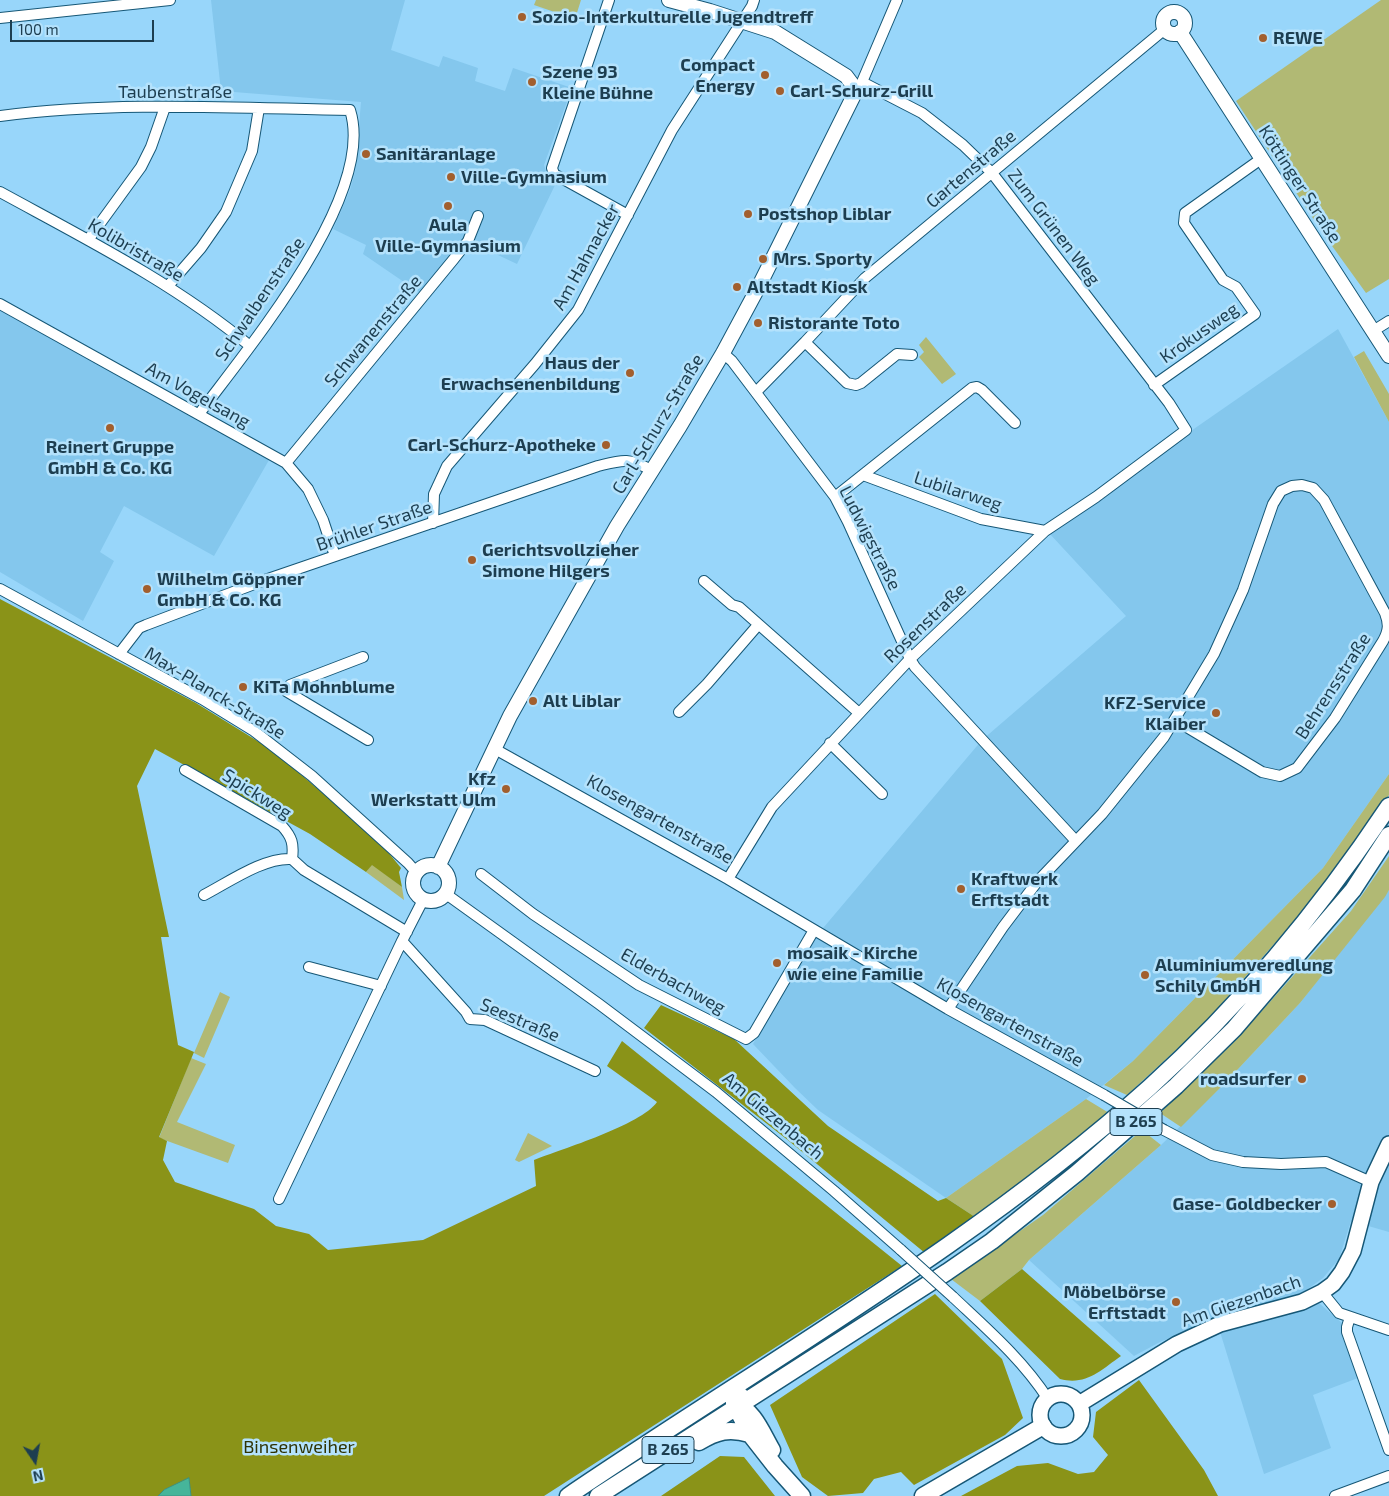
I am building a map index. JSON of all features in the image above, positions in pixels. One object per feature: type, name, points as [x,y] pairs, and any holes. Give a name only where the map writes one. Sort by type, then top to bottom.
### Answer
[{"type":"main road","name":"B 265","points":[[568,1496],[647,1442],[890,1285],[990,1215],[1112,1120],[1150,1087],[1206,1033],[1257,978],[1357,854],[1389,806]]},
{"type":"main road","name":"B 265","points":[[598,1496],[739,1404],[886,1312],[992,1241],[1078,1173],[1176,1086],[1234,1029],[1353,890],[1389,835]]},
{"type":"main road","points":[[1322,1292],[1333,1284],[1353,1251],[1370,1182],[1389,1144]]},
{"type":"main road","points":[[739,1404],[741,1395],[746,1389],[906,1285],[974,1233],[990,1215]]},
{"type":"main road","name":"Am Giezenbach","points":[[1079,1404],[1177,1344],[1220,1324],[1302,1302],[1322,1292]]},
{"type":"main road","name":"B 265","points":[[755,1432],[761,1403],[776,1381]]},
{"type":"main road","points":[[1064,1394],[1073,1397],[1079,1404],[1082,1410],[1082,1418],[1080,1425],[1072,1434],[1057,1436],[1043,1426],[1040,1412],[1043,1404],[1048,1399],[1064,1394]]},
{"type":"main road","points":[[647,1442],[676,1431],[724,1402],[739,1404],[750,1412],[755,1432],[779,1462],[785,1477],[802,1496]]},
{"type":"main road","points":[[923,1496],[1043,1426]]},
{"type":"main road","points":[[616,1496],[716,1432],[733,1430],[755,1432]]},
{"type":"street","points":[[0,18],[170,0]]},
{"type":"street","points":[[609,0],[552,168],[554,174],[628,215]]},
{"type":"street","points":[[669,0],[775,32],[857,83]]},
{"type":"street","name":"Am Hahnacker","points":[[433,523],[434,494],[447,466],[535,364],[578,310],[672,130],[752,6],[754,0]]},
{"type":"street","name":"Carl-Schurz-Straße","points":[[438,867],[514,707],[612,535],[723,353],[759,286],[853,97],[857,83],[897,0]]},
{"type":"street","points":[[1167,6],[1180,13],[1185,19],[1185,26],[1180,32],[1170,34],[1165,30],[1163,24],[1167,6]]},
{"type":"street","name":"Gartenstraße","points":[[756,392],[865,278],[1165,30]]},
{"type":"street","name":"Köttinger Straße","points":[[1180,32],[1389,356]]},
{"type":"street","name":"Zum Grünen Weg","points":[[857,83],[922,113],[963,144],[992,173],[1154,384],[1186,430]]},
{"type":"street","points":[[88,240],[141,167],[165,106]]},
{"type":"street","name":"Taubenstraße","points":[[0,116],[27,112],[165,106],[350,110]]},
{"type":"street","points":[[168,286],[201,248],[226,212],[252,151],[259,108]]},
{"type":"street","name":"Schwalbenstraße","points":[[199,414],[301,274],[331,218],[344,188],[352,158],[354,120],[350,110]]},
{"type":"street","name":"Krokusweg","points":[[1154,384],[1255,314],[1236,287],[1223,280],[1184,223],[1185,214],[1261,159]]},
{"type":"street","name":"Kolibristraße","points":[[0,192],[168,286],[220,321],[250,346]]},
{"type":"street","name":"Schwanenstraße","points":[[286,463],[458,254],[468,241],[478,216]]},
{"type":"street","name":"Am Vogelsang","points":[[0,304],[286,463],[308,489],[323,520],[335,556]]},
{"type":"street","points":[[1373,331],[1389,321]]},
{"type":"street","points":[[805,342],[851,385],[861,383],[898,354],[912,355]]},
{"type":"street","name":"Ludwigstraße","points":[[723,353],[732,361],[756,392],[834,497],[848,522],[915,667],[1075,840]]},
{"type":"street","points":[[834,497],[972,388],[982,390],[1015,423]]},
{"type":"street","name":"Rosenstraße","points":[[728,879],[772,807],[910,659],[1045,531],[1096,497],[1186,430]]},
{"type":"street","name":"Brühler Straße","points":[[120,654],[139,628],[146,624],[265,580],[598,466],[623,460],[651,470]]},
{"type":"street","name":"Lubilarweg","points":[[863,475],[981,519],[1045,531]]},
{"type":"street","name":"Behrensstraße","points":[[948,1009],[1003,927],[1037,882],[1075,840],[1102,814],[1164,737],[1175,720],[1214,654],[1243,590],[1273,504],[1281,491],[1292,486],[1302,485],[1313,488],[1324,500],[1384,613],[1388,624],[1388,633],[1335,718],[1297,768],[1280,776],[1262,772],[1175,720]]},
{"type":"street","points":[[704,581],[732,605],[739,607],[758,626],[859,713]]},
{"type":"street","name":"Max-Planck-Straße","points":[[0,589],[120,654],[254,731],[312,776],[416,872]]},
{"type":"street","points":[[679,712],[707,684],[758,626]]},
{"type":"street","points":[[363,657],[290,685],[286,691],[368,740]]},
{"type":"street","points":[[830,743],[882,794]]},
{"type":"street","name":"Klosengartenstraße","points":[[493,748],[728,879],[948,1009],[1212,1155],[1243,1162],[1281,1164],[1326,1162],[1370,1182]]},
{"type":"street","name":"Spickweg","points":[[185,770],[282,826],[292,841],[292,859]]},
{"type":"street","points":[[204,895],[262,865],[281,858],[292,859],[304,870],[404,936]]},
{"type":"street","points":[[426,866],[438,867],[443,870],[448,878],[449,884],[446,894],[438,900],[423,900],[414,890],[413,878],[416,872],[426,866]]},
{"type":"street","name":"Elderbachweg","points":[[481,874],[533,914],[639,985],[746,1039],[754,1033],[814,930]]},
{"type":"street","name":"Am Giezenbach","points":[[446,894],[599,1004],[716,1092],[834,1191],[953,1297],[1011,1352],[1048,1399]]},
{"type":"street","points":[[279,1198],[423,900]]},
{"type":"street","name":"Seestraße","points":[[404,936],[470,1019],[485,1020],[595,1071]]},
{"type":"street","points":[[309,967],[381,986]]},
{"type":"street","name":"Am Giezenbach","points":[[1322,1292],[1339,1313],[1389,1330]]},
{"type":"street","points":[[1350,1318],[1347,1332],[1389,1450]]},
{"type":"street","points":[[1334,1496],[1389,1476]]},
{"type":"shaded area","name":"Ville-Gymnasium","points":[[211,0],[405,0],[391,50],[439,67],[443,56],[478,68],[475,81],[505,91],[513,68],[572,88],[544,165],[547,174],[556,183],[517,264],[464,239],[420,293],[363,254],[366,245],[333,229],[350,190],[355,172],[361,102],[221,91]]},
{"type":"shaded area","points":[[536,0],[581,0],[575,19],[534,5]]},
{"type":"shaded area","points":[[1381,0],[1389,0],[1389,279],[1366,293],[1322,232],[1236,101]]},
{"type":"shaded area","points":[[0,309],[269,460],[214,556],[124,506],[100,552],[114,561],[83,621],[0,572]]},
{"type":"shaded area","points":[[1338,329],[1389,422],[1389,774],[1323,868],[1133,1061],[1086,1099],[946,1198],[818,1110],[753,1044],[813,940],[982,740],[1126,616],[1049,533],[1188,433]]},
{"type":"shaded area","points":[[926,337],[956,374],[942,384],[919,357],[924,352],[919,345]]},
{"type":"shaded area","points":[[1364,351],[1389,394],[1389,422],[1354,357]]},
{"type":"shaded area","points":[[1389,774],[1389,795],[1373,819],[1297,918],[1202,1026],[1127,1095],[1104,1085],[1133,1061],[1323,868]]},
{"type":"shaded area","points":[[1389,856],[1389,890],[1385,897],[1300,1003],[1181,1127],[1160,1113],[1235,1041],[1351,911]]},
{"type":"shaded area","points":[[372,864],[402,887],[404,900],[366,872]]},
{"type":"shaded area","points":[[1389,890],[1389,1232],[1351,1221],[1339,1259],[1323,1278],[1305,1291],[1342,1323],[1342,1336],[1358,1378],[1313,1395],[1331,1448],[1264,1474],[1215,1319],[1160,1342],[1134,1356],[1029,1260],[1161,1145],[1225,1083],[1300,1003]]},
{"type":"shaded area","points":[[220,992],[230,997],[204,1058],[194,1053]]},
{"type":"shaded area","points":[[191,1058],[206,1064],[177,1122],[235,1145],[228,1163],[159,1138]]},
{"type":"shaded area","points":[[1086,1099],[1109,1113],[975,1217],[946,1198]]},
{"type":"shaded area","points":[[1142,1130],[1161,1145],[1029,1260],[1022,1269],[980,1301],[951,1279],[1043,1215]]},
{"type":"shaded area","points":[[528,1133],[552,1146],[519,1162],[515,1160]]},
{"type":"shaded area","points":[[189,1478],[191,1496],[158,1496],[164,1490]]},
{"type":"green space","name":"Binsenweiher","points":[[0,599],[196,703],[272,750],[338,806],[388,852],[401,868],[399,872],[402,887],[372,865],[366,872],[310,834],[155,749],[137,786],[169,937],[161,937],[178,1045],[194,1052],[159,1137],[167,1141],[163,1160],[175,1182],[254,1209],[276,1226],[309,1234],[328,1250],[423,1240],[536,1186],[534,1160],[618,1128],[648,1111],[657,1102],[607,1066],[622,1041],[902,1266],[544,1496],[191,1496],[189,1479],[164,1490],[158,1496],[0,1496]]},
{"type":"green space","points":[[661,1005],[734,1039],[828,1126],[938,1201],[946,1198],[975,1217],[925,1253],[789,1141],[644,1028]]},
{"type":"green space","points":[[1022,1269],[1121,1356],[1093,1375],[1078,1380],[1060,1379],[980,1301]]},
{"type":"green space","points":[[935,1294],[1002,1359],[1023,1418],[1005,1435],[914,1485],[901,1472],[874,1479],[863,1493],[828,1496],[802,1477],[770,1405]]},
{"type":"green space","points":[[1139,1380],[1204,1470],[1218,1496],[961,1496],[1017,1466],[1048,1463],[1078,1474],[1094,1472],[1108,1455],[1093,1437],[1096,1412]]},
{"type":"green space","points":[[720,1456],[744,1457],[775,1496],[661,1496]]},
{"type":"place","name":"Sozio-Interkulturelle Jugendtreff","points":[[522,17]]},
{"type":"place","name":"REWE","points":[[1263,38]]},
{"type":"place","name":"Compact Energy","points":[[765,75]]},
{"type":"place","name":"Szene 93 Kleine Bühne","points":[[532,82]]},
{"type":"place","name":"Carl-Schurz-Grill","points":[[780,91]]},
{"type":"place","name":"Sanitäranlage","points":[[366,154]]},
{"type":"place","name":"Ville-Gymnasium","points":[[451,177]]},
{"type":"place","name":"Aula Ville-Gymnasium","points":[[448,206]]},
{"type":"place","name":"Postshop Liblar","points":[[748,214]]},
{"type":"place","name":"Mrs. Sporty","points":[[763,259]]},
{"type":"place","name":"Altstadt Kiosk","points":[[737,287]]},
{"type":"place","name":"Ristorante Toto","points":[[758,323]]},
{"type":"place","name":"Haus der Erwachsenenbildung","points":[[630,373]]},
{"type":"place","name":"Reinert Gruppe GmbH & Co. KG","points":[[110,428]]},
{"type":"place","name":"Carl-Schurz-Apotheke","points":[[606,445]]},
{"type":"place","name":"Gerichtsvollzieher Simone Hilgers","points":[[472,560]]},
{"type":"place","name":"Wilhelm Göppner GmbH & Co. KG","points":[[147,589]]},
{"type":"place","name":"KiTa Mohnblume","points":[[243,687]]},
{"type":"place","name":"Alt Liblar","points":[[533,701]]},
{"type":"place","name":"KFZ-Service Klaiber","points":[[1216,713]]},
{"type":"place","name":"Kfz Werkstatt Ulm","points":[[506,789]]},
{"type":"place","name":"Kraftwerk Erftstadt","points":[[961,889]]},
{"type":"place","name":"mosaik - Kirche wie eine Familie","points":[[777,963]]},
{"type":"place","name":"Aluminiumveredlung Schily GmbH","points":[[1145,975]]},
{"type":"place","name":"roadsurfer","points":[[1302,1079]]},
{"type":"place","name":"Gase- Goldbecker","points":[[1332,1204]]},
{"type":"place","name":"Möbelbörse Erftstadt","points":[[1176,1302]]}]
